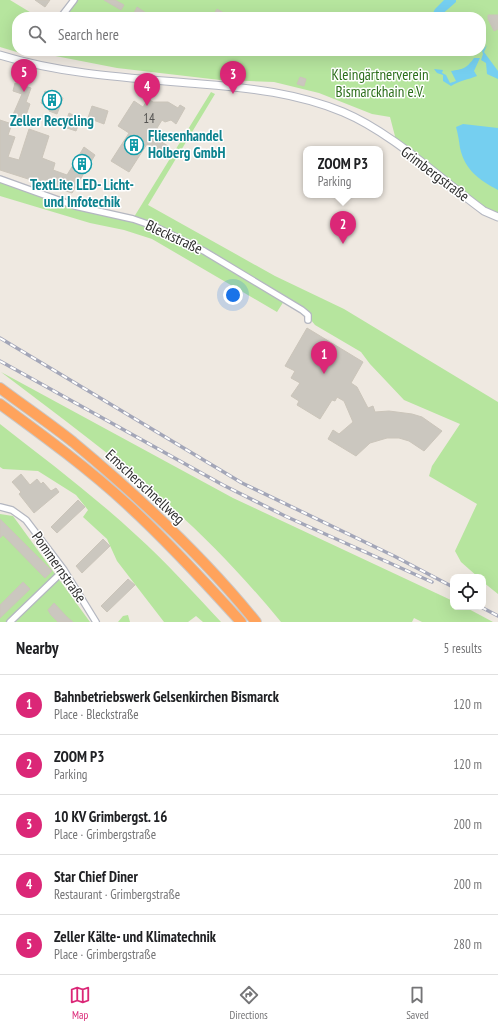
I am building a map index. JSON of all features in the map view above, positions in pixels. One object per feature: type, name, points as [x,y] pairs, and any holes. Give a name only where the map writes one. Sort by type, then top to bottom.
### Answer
[{"type":"highway","name":"Emscherschnellweg","points":[[0,388],[72,442],[138,500],[191,550],[256,622]]},
{"type":"highway","name":"Emscherschnellweg","points":[[0,404],[64,452],[128,506],[241,622]]},
{"type":"street","points":[[65,12],[74,0]]},
{"type":"street","name":"Grimbergstraße","points":[[0,56],[26,63],[77,72],[273,91],[323,104],[344,112],[373,128],[484,211],[498,218]]},
{"type":"street","name":"Bleckstraße","points":[[0,178],[75,206],[133,219],[178,236],[302,310],[308,315],[308,320]]},
{"type":"street","name":"Pommernstraße","points":[[0,507],[20,514],[64,570],[96,622]]},
{"type":"street","points":[[10,622],[64,570]]},
{"type":"green space","points":[[0,0],[10,0],[30,12],[12,12],[12,51],[0,47]]},
{"type":"green space","name":"Kleingärtnerverein Bismarckhain e.V.","points":[[75,0],[498,0],[498,214],[485,208],[396,140],[390,117],[372,114],[319,93],[274,82],[220,80],[117,68],[55,56],[486,56],[486,12],[67,12]]},
{"type":"green space","points":[[211,92],[215,94],[148,205],[275,276],[344,309],[498,402],[498,594],[486,584],[486,574],[475,574],[461,562],[455,551],[477,504],[429,476],[432,466],[460,424],[404,400],[370,364],[361,352],[315,325],[307,315],[284,301],[277,312],[152,239],[124,230],[90,223],[0,196],[0,180],[74,207],[134,217]]},
{"type":"green space","points":[[1,372],[233,498],[450,600],[450,610],[471,610],[493,622],[422,622],[414,618],[412,622],[281,622],[256,592],[201,535],[152,490],[66,421]]},
{"type":"green space","points":[[0,424],[120,520],[169,566],[221,622],[203,622],[196,616],[188,622],[164,622],[117,561],[107,539],[83,517],[88,510],[76,495],[38,471],[3,469],[0,467]]},
{"type":"green space","points":[[0,514],[13,516],[90,622],[0,622]]},
{"type":"green space","points":[[128,615],[130,622],[118,622],[123,616]]},
{"type":"water","points":[[444,0],[456,0],[456,2],[445,12],[434,12]]},
{"type":"water","points":[[486,55],[498,71],[498,79],[487,74],[486,63],[481,60],[482,56],[486,56]]},
{"type":"water","points":[[474,58],[480,58],[474,71],[477,76],[451,86],[443,81],[443,75],[437,73],[434,69],[443,70],[442,73],[446,75],[450,83],[456,81],[451,71],[464,68]]},
{"type":"water","points":[[463,124],[498,128],[498,190],[474,174],[465,162],[462,156],[456,127]]},
{"type":"building","points":[[35,0],[50,0],[45,7]]},
{"type":"building","points":[[104,0],[115,0],[124,5],[121,10]]},
{"type":"building","points":[[137,7],[145,12],[134,12]]},
{"type":"building","points":[[217,9],[222,12],[215,12]]},
{"type":"building","points":[[488,15],[498,15],[498,29],[494,31],[488,19]]},
{"type":"building","points":[[300,77],[306,79],[304,86],[297,84]]},
{"type":"building","points":[[15,83],[31,88],[26,102],[30,104],[24,121],[12,117],[22,94],[13,91]]},
{"type":"building","name":"Zeller Recycling","points":[[45,91],[63,98],[57,114],[49,111],[50,107],[41,103]]},
{"type":"building","points":[[346,92],[352,93],[350,99],[345,98]]},
{"type":"building","points":[[148,99],[153,102],[168,102],[178,108],[180,105],[185,108],[176,124],[171,120],[165,122],[162,120],[152,136],[168,146],[163,154],[147,144],[129,172],[111,161],[129,133],[118,126],[134,101],[143,107]]},
{"type":"building","points":[[92,106],[108,111],[104,124],[88,118]]},
{"type":"building","points":[[69,113],[75,116],[72,124],[78,126],[76,131],[64,127]]},
{"type":"building","points":[[0,120],[12,124],[8,135],[15,137],[8,157],[19,160],[29,129],[49,136],[42,158],[55,163],[53,170],[67,175],[84,147],[95,155],[72,193],[0,170]]},
{"type":"building","points":[[307,328],[363,362],[351,383],[357,387],[368,408],[373,406],[375,412],[389,411],[422,417],[442,431],[424,451],[409,441],[399,438],[387,438],[370,443],[356,456],[328,439],[333,430],[339,434],[353,422],[344,401],[337,397],[335,401],[332,400],[320,419],[297,405],[299,401],[291,396],[300,383],[291,378],[295,371],[285,366]]},
{"type":"building","points":[[21,474],[30,485],[37,479],[41,484],[43,482],[51,491],[56,488],[59,492],[34,513],[19,494],[21,492],[12,482]]},
{"type":"building","points":[[78,500],[85,507],[57,533],[51,527]]},
{"type":"building","points":[[0,519],[52,571],[45,578],[3,535],[0,538]]},
{"type":"building","points":[[103,539],[110,546],[82,573],[76,566]]},
{"type":"building","points":[[128,579],[135,585],[107,612],[101,606]]},
{"type":"building","points":[[23,582],[30,589],[0,618],[0,605]]},
{"type":"building","points":[[54,603],[73,622],[58,622],[51,615],[48,610]]},
{"type":"railway","points":[[0,338],[242,483],[394,556],[450,585]]},
{"type":"railway","points":[[0,361],[223,485],[285,516],[432,582]]},
{"type":"railway","points":[[486,610],[498,616]]},
{"type":"place","name":"Zeller Kälte- und Klimatechnik","points":[[24,92]]},
{"type":"place","name":"10 KV Grimbergst. 16","points":[[233,94]]},
{"type":"place","name":"Zeller Recycling","points":[[52,100]]},
{"type":"place","name":"Star Chief Diner","points":[[147,106]]},
{"type":"place","name":"Fliesenhandel Holberg GmbH","points":[[134,145]]},
{"type":"place","name":"TextLite LED- Licht- und Infotechik","points":[[82,164]]},
{"type":"place","name":"ZOOM P3","points":[[343,244]]},
{"type":"place","name":"Bahnbetriebswerk Gelsenkirchen Bismarck","points":[[324,374]]}]
